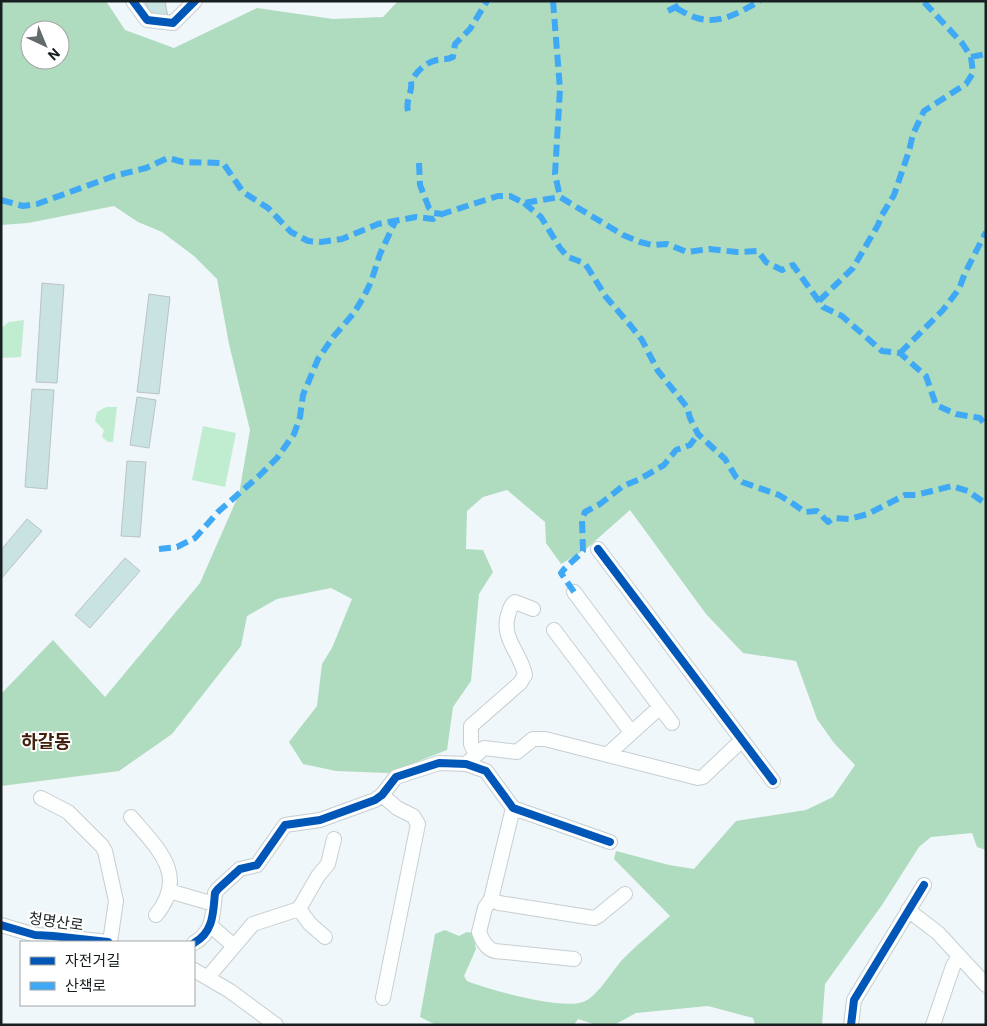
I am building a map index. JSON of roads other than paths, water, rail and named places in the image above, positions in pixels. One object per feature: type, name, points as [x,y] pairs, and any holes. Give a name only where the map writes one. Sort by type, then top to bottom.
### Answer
[{"type":"street","points":[[133,1],[147,20],[174,23],[195,1]]},
{"type":"street","points":[[598,549],[773,781]]},
{"type":"street","points":[[574,592],[672,723]]},
{"type":"street","points":[[471,760],[471,726],[520,683],[525,674],[523,666],[509,640],[506,621],[511,605],[515,602],[534,609]]},
{"type":"street","points":[[554,630],[632,732]]},
{"type":"street","points":[[607,755],[660,707]]},
{"type":"street","points":[[195,942],[206,934],[211,926],[215,892],[240,869],[257,865],[285,826],[320,820],[375,800],[382,795],[396,777],[439,763],[471,760],[484,748],[517,752],[533,739],[545,739],[698,778],[703,777],[742,740]]},
{"type":"street","points":[[471,760],[486,771],[513,808],[610,842]]},
{"type":"street","points":[[382,795],[396,808],[414,816],[418,824],[382,998]]},
{"type":"street","points":[[41,798],[73,816],[105,851],[116,901],[109,941]]},
{"type":"street","points":[[513,808],[491,899],[485,908],[478,932],[491,950],[574,959]]},
{"type":"street","points":[[131,817],[167,862],[170,877],[169,891],[165,904],[156,915]]},
{"type":"street","points":[[208,977],[253,924],[299,909],[318,876],[328,864],[334,839]]},
{"type":"street","points":[[851,1025],[854,1000],[924,885]]},
{"type":"street","points":[[169,891],[214,904]]},
{"type":"street","points":[[491,899],[499,903],[594,918],[625,894]]},
{"type":"street","points":[[299,909],[310,924],[325,937]]},
{"type":"street","points":[[908,910],[938,933],[986,985]]},
{"type":"street","name":"청명산로","points":[[1,925],[35,935],[100,941]]},
{"type":"street","points":[[211,926],[234,946]]},
{"type":"street","points":[[933,1025],[953,966],[960,957]]},
{"type":"street","points":[[195,970],[230,991],[276,1025]]},
{"type":"district","name":"하갈동","points":[[46,741]]}]
